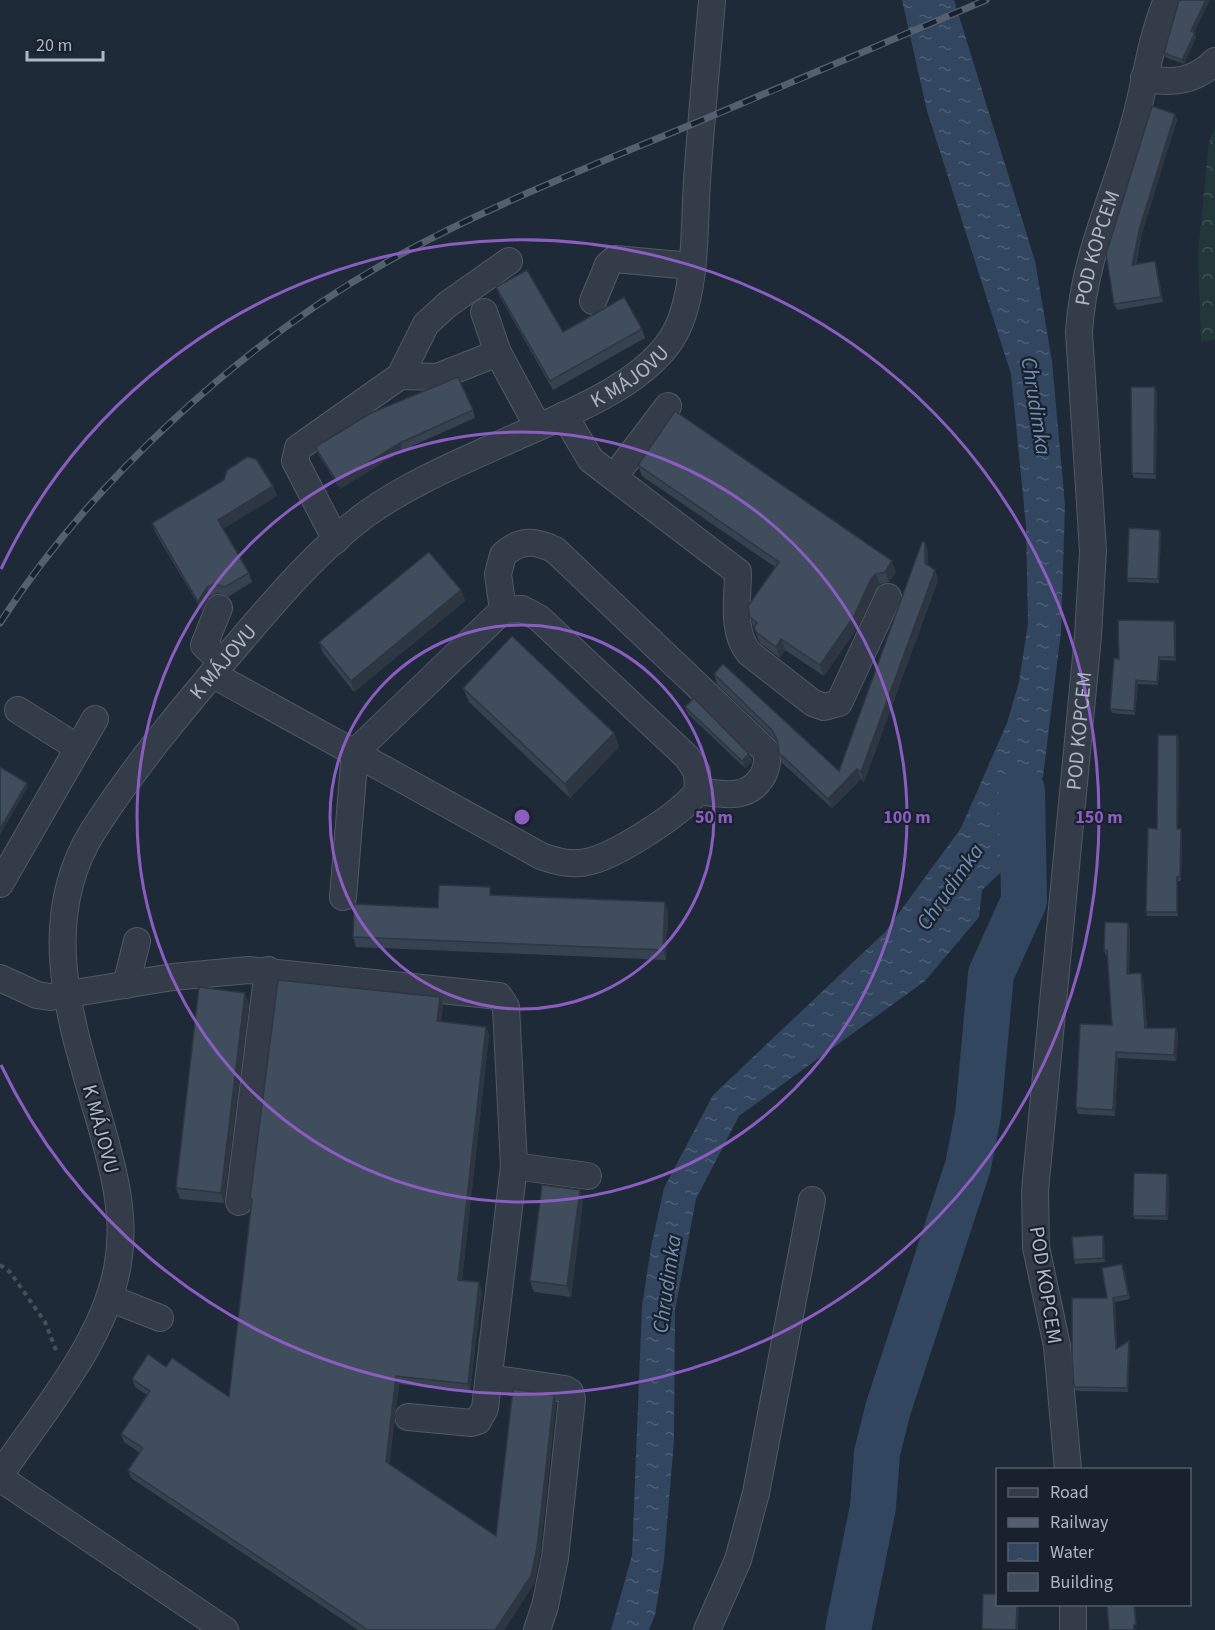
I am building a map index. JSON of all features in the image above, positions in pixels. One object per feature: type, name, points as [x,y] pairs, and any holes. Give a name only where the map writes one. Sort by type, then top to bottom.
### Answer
[{"type":"street","name":"K MÁJOVU","points":[[0,1476],[76,1363],[100,1322],[119,1258],[119,1203],[66,994],[62,926],[68,888],[82,852],[101,820],[148,754],[217,668],[285,591],[336,540],[364,516],[410,488],[599,398],[663,351],[673,337],[683,312],[691,266],[712,0]]},
{"type":"street","name":"POD KOPCEM","points":[[1068,1468],[1057,1346],[1037,1254],[1035,1191],[1055,967],[1078,765],[1093,551],[1079,332],[1081,302],[1090,257],[1134,124],[1159,19],[1167,0]]},
{"type":"street","points":[[1144,78],[1167,82],[1187,79],[1215,61]]},
{"type":"street","points":[[593,301],[608,265],[615,259],[691,266]]},
{"type":"street","points":[[336,540],[295,461],[298,448],[400,376],[426,324],[448,304],[509,261]]},
{"type":"street","points":[[484,312],[498,353],[538,427]]},
{"type":"street","points":[[400,376],[437,376],[498,353]]},
{"type":"street","points":[[614,477],[668,406]]},
{"type":"street","points":[[564,416],[584,451],[614,477],[738,572],[738,633],[742,644],[749,653],[813,703],[824,707],[839,703],[888,597]]},
{"type":"street","points":[[503,610],[498,574],[503,555],[521,543],[544,544],[555,550],[765,750],[768,758],[766,770],[750,791],[737,795],[698,791]]},
{"type":"street","points":[[219,608],[204,645],[217,668],[355,752],[542,856],[573,864],[590,862],[607,855],[676,813],[698,791],[697,772],[687,757],[539,618],[522,609],[503,610],[355,752],[343,897]]},
{"type":"street","points":[[18,710],[78,748]]},
{"type":"street","points":[[0,884],[95,719]]},
{"type":"street","points":[[126,985],[137,941]]},
{"type":"street","points":[[0,978],[37,995],[66,994],[173,977],[268,970],[499,996],[506,1007],[514,1166],[484,1408],[478,1421],[464,1423],[408,1417]]},
{"type":"street","points":[[239,1202],[268,970]]},
{"type":"street","points":[[514,1166],[588,1176]]},
{"type":"street","points":[[707,1630],[738,1560],[756,1493],[812,1200]]},
{"type":"street","points":[[109,1298],[160,1318]]},
{"type":"street","points":[[489,1378],[565,1389],[570,1392],[572,1399],[555,1558],[545,1606],[537,1630]]},
{"type":"street","points":[[0,1476],[225,1630]]},
{"type":"street","points":[[1073,1630],[1074,1606]]},
{"type":"path","points":[[0,1265],[10,1272],[45,1322],[54,1348],[76,1363]]},
{"type":"green space","points":[[1215,128],[1215,340],[1201,342],[1198,254],[1209,142]]},
{"type":"water","name":"Chrudimka","points":[[902,0],[954,0],[1035,261],[1052,361],[1065,505],[1061,632],[1043,776],[1021,854],[982,890],[979,917],[925,981],[739,1116],[696,1199],[675,1310],[674,1440],[664,1561],[655,1615],[649,1630],[611,1630],[632,1555],[642,1306],[651,1247],[664,1188],[713,1095],[885,932],[961,828],[1007,723],[1019,682],[1028,623],[1026,526],[1011,374],[927,111]]},
{"type":"building","points":[[1179,0],[1206,0],[1191,31],[1195,33],[1182,60],[1164,53]]},
{"type":"building","points":[[1152,106],[1175,114],[1140,227],[1132,265],[1155,261],[1161,297],[1114,304],[1106,254]]},
{"type":"building","points":[[527,270],[563,332],[624,297],[642,329],[550,381],[496,287]]},
{"type":"building","points":[[458,377],[473,410],[400,443],[337,482],[315,447],[371,413]]},
{"type":"building","points":[[1131,387],[1155,387],[1154,474],[1132,473]]},
{"type":"building","points":[[675,411],[892,561],[885,572],[876,574],[871,579],[854,616],[820,665],[781,639],[776,647],[754,628],[757,623],[750,617],[748,606],[779,562],[638,465]]},
{"type":"building","points":[[247,457],[256,459],[273,486],[218,520],[249,573],[225,587],[214,584],[207,587],[198,602],[152,523],[224,480],[227,470]]},
{"type":"building","points":[[1129,528],[1160,530],[1158,579],[1127,578]]},
{"type":"building","points":[[922,542],[925,542],[925,563],[935,570],[861,772],[857,769],[828,799],[779,753],[777,740],[772,730],[714,674],[723,664],[839,771]]},
{"type":"building","points":[[429,552],[461,590],[351,681],[319,642]]},
{"type":"building","points":[[1118,620],[1174,621],[1175,657],[1159,657],[1157,682],[1136,680],[1134,711],[1110,709],[1114,658],[1119,659]]},
{"type":"building","points":[[512,636],[614,733],[565,784],[463,688]]},
{"type":"building","points":[[694,698],[749,754],[742,761],[685,707]]},
{"type":"building","points":[[1158,735],[1177,735],[1177,829],[1181,829],[1177,912],[1146,912],[1148,828],[1157,829]]},
{"type":"building","points":[[0,767],[27,783],[0,829]]},
{"type":"building","points":[[439,885],[490,887],[490,895],[665,902],[663,950],[353,937],[354,904],[438,908]]},
{"type":"building","points":[[1105,922],[1128,923],[1127,974],[1141,973],[1145,1028],[1176,1028],[1174,1055],[1116,1052],[1113,1110],[1076,1108],[1080,1024],[1112,1025],[1107,950],[1104,950]]},
{"type":"building","points":[[278,980],[440,997],[437,1021],[486,1027],[458,1280],[479,1282],[468,1384],[396,1376],[386,1462],[496,1536],[513,1389],[554,1395],[537,1548],[531,1576],[495,1630],[368,1630],[128,1470],[143,1448],[121,1434],[150,1391],[132,1379],[148,1354],[166,1367],[172,1358],[229,1397],[252,1199],[250,1198]]},
{"type":"building","points":[[199,987],[245,993],[221,1193],[176,1188]]},
{"type":"building","points":[[1134,1173],[1167,1174],[1166,1216],[1133,1216]]},
{"type":"building","points":[[542,1185],[580,1190],[567,1286],[530,1281]]},
{"type":"building","points":[[1103,1235],[1103,1258],[1074,1260],[1072,1237]]},
{"type":"building","points":[[1122,1264],[1128,1295],[1113,1298],[1116,1349],[1129,1341],[1127,1388],[1074,1387],[1072,1298],[1107,1298],[1102,1268]]},
{"type":"building","points":[[983,1594],[996,1594],[996,1606],[1017,1606],[1016,1630],[982,1629]]},
{"type":"building","points":[[1107,1606],[1134,1606],[1136,1625],[1134,1625],[1134,1630],[1109,1630]]},
{"type":"waterway","points":[[848,1630],[873,1507],[877,1453],[888,1409],[968,1166],[978,1115],[991,974],[1024,901],[1022,790]]},
{"type":"railway","points":[[0,623],[36,571],[77,520],[123,469],[223,376],[331,296],[385,263],[501,205],[986,0]]}]
